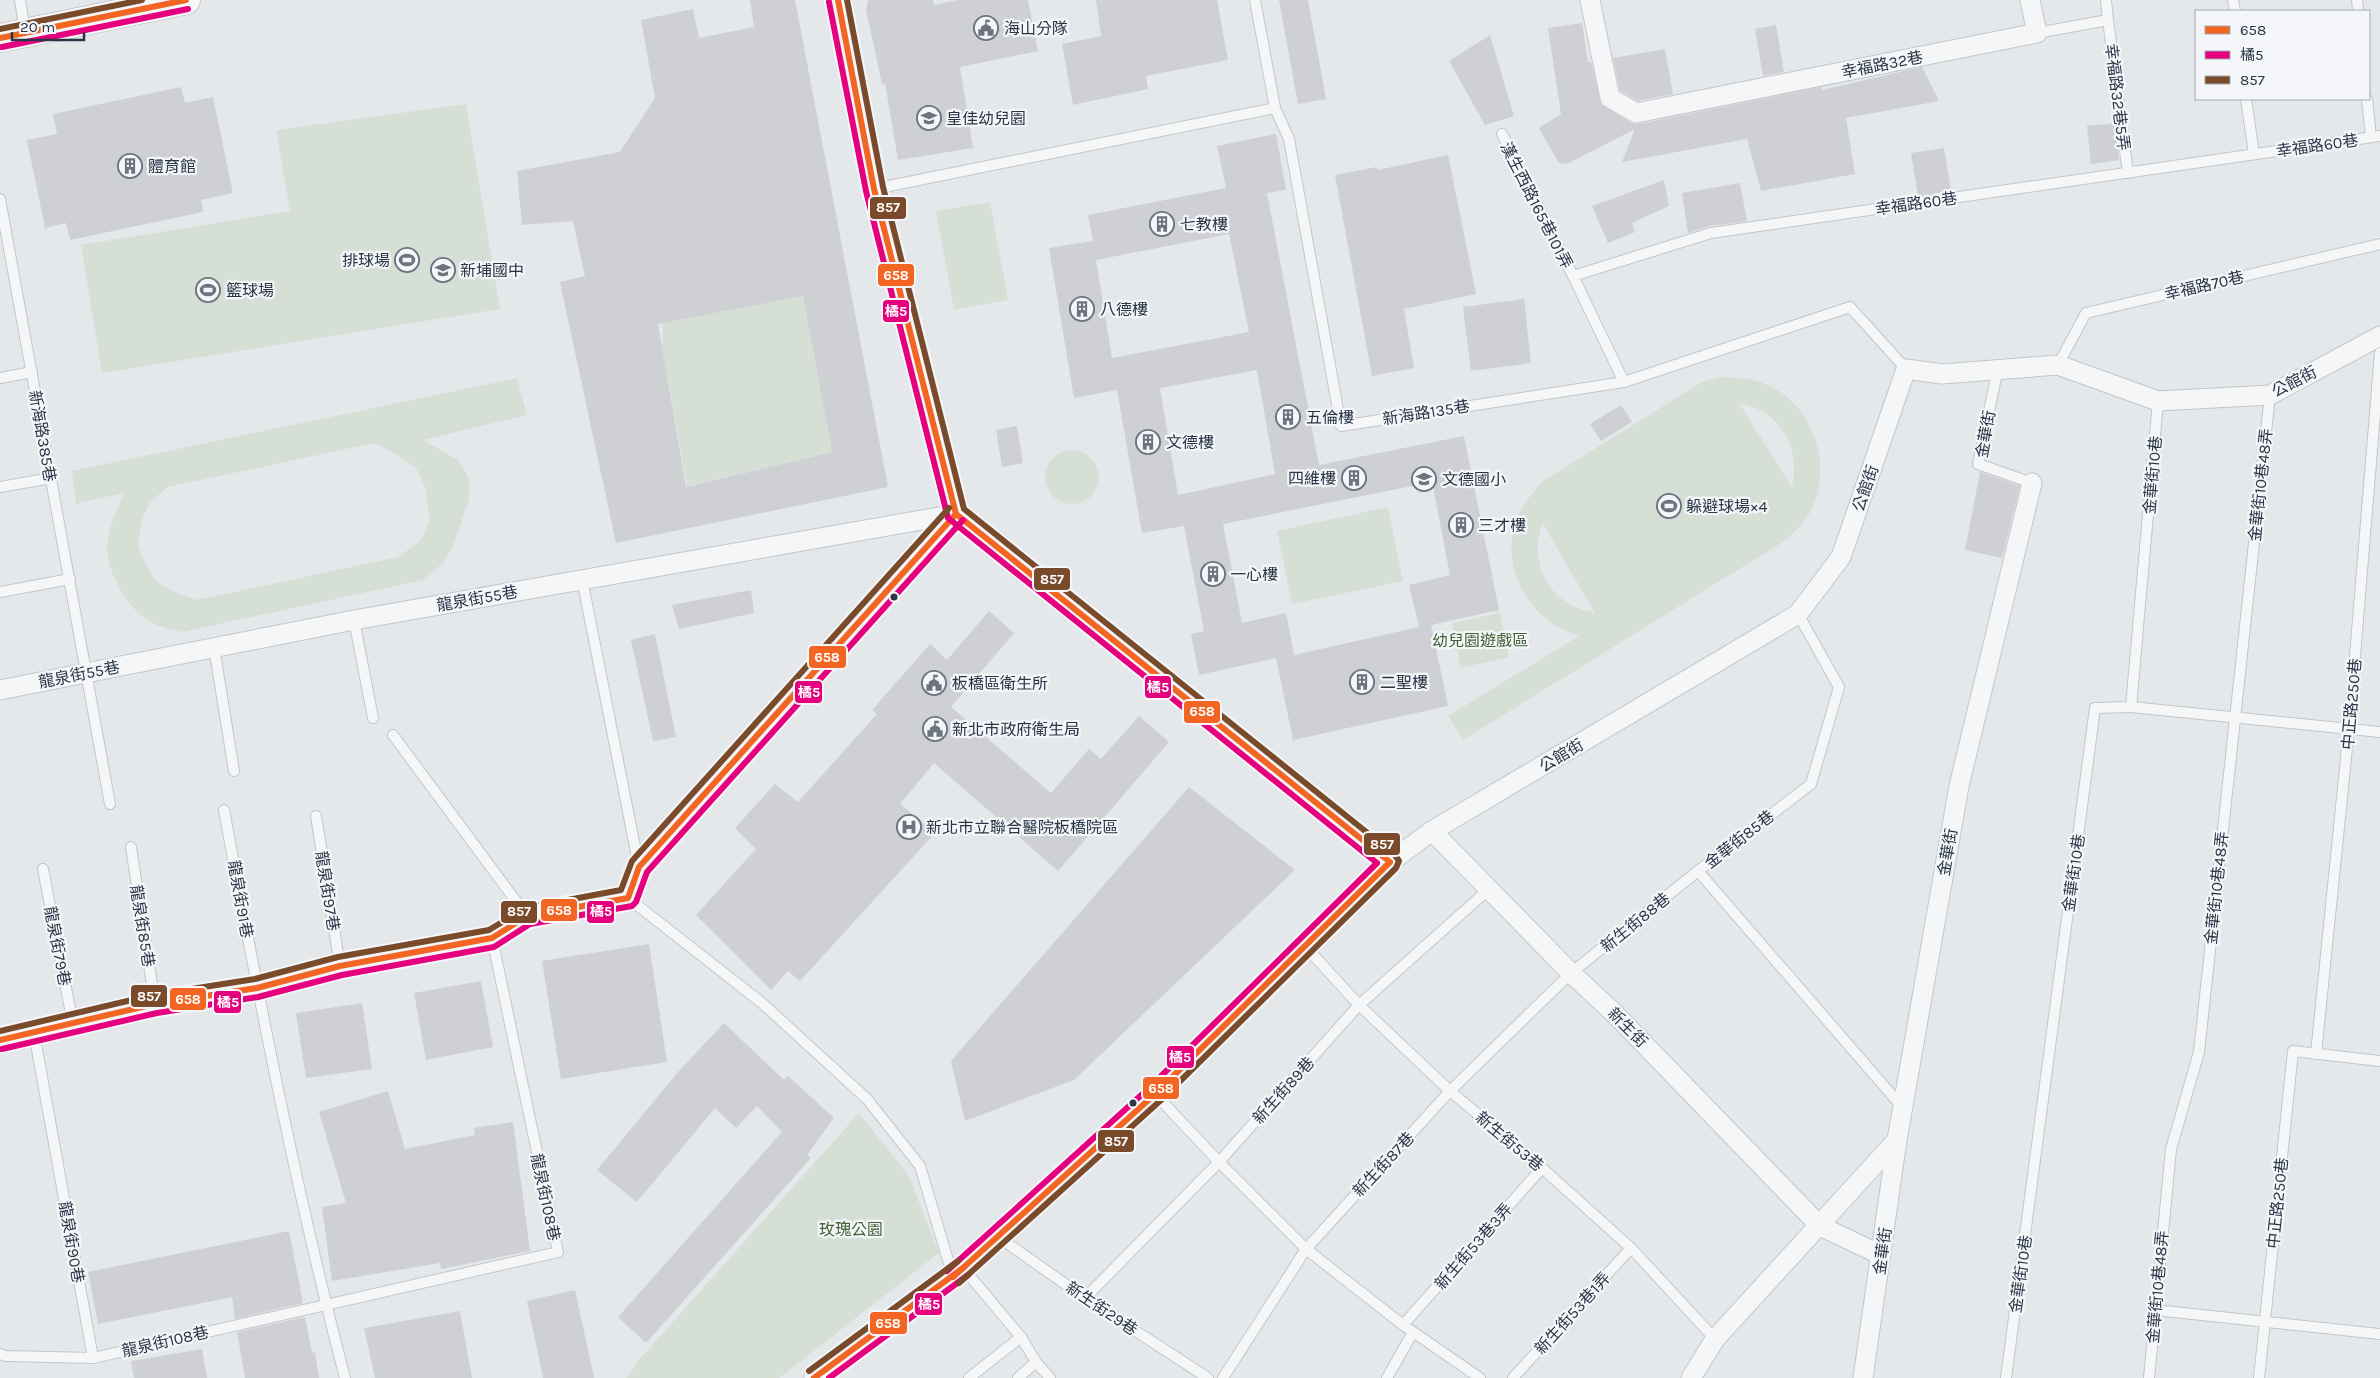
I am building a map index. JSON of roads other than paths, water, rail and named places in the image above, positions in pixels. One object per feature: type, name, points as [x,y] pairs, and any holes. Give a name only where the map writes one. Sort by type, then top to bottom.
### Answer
[{"type":"street","points":[[838,0],[874,189],[956,514],[1390,862]]},
{"type":"street","name":"幸福路32巷","points":[[1590,0],[1610,98],[1636,113],[2037,33]]},
{"type":"street","points":[[2030,0],[2037,33]]},
{"type":"street","points":[[13,36],[171,1]]},
{"type":"street","name":"公館街","points":[[814,1378],[958,1272],[1155,1094],[1390,862],[1432,831],[1798,614],[1841,557],[1906,368],[1942,374],[1998,368],[2058,365],[2158,401],[2270,395],[2380,336]]},
{"type":"street","name":"金華街","points":[[1864,1378],[1897,1140],[1959,786],[2032,483]]},
{"type":"street","points":[[0,1040],[155,1004],[257,988],[340,966],[492,938],[527,916],[628,898],[639,867],[956,514]]},
{"type":"street","name":"龍泉街55巷","points":[[0,690],[354,620],[956,514]]},
{"type":"street","name":"新生街","points":[[1432,831],[1571,973],[1616,1014],[1820,1226],[1881,1255]]},
{"type":"street","points":[[1691,1378],[1715,1339],[1897,1140]]},
{"type":"lane","points":[[13,36],[20,0]]},
{"type":"lane","name":"新海路135巷","points":[[1255,0],[1275,108],[1289,139],[1341,426],[1624,382],[1850,307],[1906,368]]},
{"type":"lane","points":[[2106,0],[2108,20]]},
{"type":"lane","name":"幸福路32巷","points":[[2037,33],[2108,20]]},
{"type":"lane","name":"幸福路32巷5弄","points":[[2108,20],[2128,173]]},
{"type":"lane","points":[[2246,100],[2254,154]]},
{"type":"lane","points":[[2367,100],[2375,137]]},
{"type":"lane","points":[[874,189],[1275,108]]},
{"type":"lane","name":"漢生西路165巷101弄","points":[[1502,134],[1573,276]]},
{"type":"lane","name":"幸福路60巷","points":[[1573,276],[1711,233],[2375,137]]},
{"type":"lane","name":"新海路385巷","points":[[0,199],[5,260],[32,372],[110,804]]},
{"type":"lane","name":"幸福路70巷","points":[[2058,365],[2086,313],[2380,244]]},
{"type":"lane","points":[[1573,276],[1624,382]]},
{"type":"lane","name":"中正路250巷","points":[[2316,1054],[2349,728],[2380,353]]},
{"type":"lane","name":"金華街","points":[[1998,368],[1978,464],[2032,483]]},
{"type":"lane","points":[[0,378],[32,372]]},
{"type":"lane","name":"金華街10巷48弄","points":[[2149,1378],[2171,1150],[2199,1052],[2270,395]]},
{"type":"lane","name":"金華街10巷","points":[[2006,1378],[2095,708],[2131,706],[2158,401]]},
{"type":"lane","points":[[0,488],[51,478]]},
{"type":"lane","points":[[0,592],[70,579]]},
{"type":"lane","points":[[582,579],[639,867]]},
{"type":"lane","name":"金華街85巷","points":[[1798,614],[1839,687],[1811,784],[1698,871],[1903,1108]]},
{"type":"lane","points":[[354,620],[373,718]]},
{"type":"lane","points":[[214,647],[234,772]]},
{"type":"lane","points":[[2131,706],[2380,732]]},
{"type":"lane","points":[[393,735],[527,916]]},
{"type":"lane","name":"龍泉街91巷","points":[[224,810],[257,988]]},
{"type":"lane","name":"龍泉街97巷","points":[[316,816],[340,966]]},
{"type":"lane","name":"龍泉街85巷","points":[[131,847],[155,1004]]},
{"type":"lane","name":"龍泉街79巷","points":[[43,869],[72,1024]]},
{"type":"lane","name":"新生街88巷","points":[[1571,973],[1698,871]]},
{"type":"lane","name":"新生街89巷","points":[[1085,1298],[1219,1162],[1359,1005],[1489,889]]},
{"type":"lane","points":[[628,898],[762,1003],[867,1099],[920,1166],[958,1272],[1021,1337],[1036,1362],[1050,1378]]},
{"type":"lane","name":"龍泉街108巷","points":[[92,1358],[558,1252],[492,938]]},
{"type":"lane","name":"新生街53巷","points":[[1304,945],[1359,1005],[1450,1091],[1542,1168],[1631,1248],[1715,1339]]},
{"type":"lane","name":"新生街87巷","points":[[1223,1378],[1306,1249],[1450,1091],[1571,973]]},
{"type":"lane","points":[[257,988],[326,1304],[345,1378]]},
{"type":"lane","name":"龍泉街90巷","points":[[34,1033],[92,1358]]},
{"type":"lane","name":"中正路250巷","points":[[2259,1378],[2293,1052],[2380,1061]]},
{"type":"lane","points":[[1155,1094],[1219,1162],[1306,1249],[1403,1325],[1480,1378]]},
{"type":"lane","name":"新生街53巷3弄","points":[[1403,1325],[1542,1168]]},
{"type":"lane","name":"新生街29巷","points":[[997,1236],[1085,1298],[1208,1378]]},
{"type":"lane","name":"新生街53巷1弄","points":[[1513,1378],[1631,1248]]},
{"type":"lane","points":[[2155,1310],[2380,1334]]},
{"type":"lane","points":[[1387,1378],[1414,1332]]},
{"type":"lane","points":[[969,1378],[1021,1337]]},
{"type":"lane","points":[[0,1354],[6,1356],[92,1358]]},
{"type":"lane","points":[[1018,1378],[1036,1362]]},
{"type":"place","name":"海山分隊","points":[[986,28]]},
{"type":"place","name":"皇佳幼兒園","points":[[929,118]]},
{"type":"place","name":"體育館","points":[[130,166]]},
{"type":"place","name":"七教樓","points":[[1162,224]]},
{"type":"place","name":"排球場","points":[[407,260]]},
{"type":"place","name":"新埔國中","points":[[443,270]]},
{"type":"place","name":"籃球場","points":[[208,290]]},
{"type":"place","name":"八德樓","points":[[1082,309]]},
{"type":"place","name":"五倫樓","points":[[1288,417]]},
{"type":"place","name":"文德樓","points":[[1148,442]]},
{"type":"place","name":"四維樓","points":[[1354,478]]},
{"type":"place","name":"文德國小","points":[[1424,479]]},
{"type":"place","name":"躲避球場×4","points":[[1669,506]]},
{"type":"place","name":"三才樓","points":[[1461,525]]},
{"type":"place","name":"一心樓","points":[[1213,574]]},
{"type":"place","name":"二聖樓","points":[[1362,682]]},
{"type":"place","name":"板橋區衛生所","points":[[934,683]]},
{"type":"place","name":"新北市政府衛生局","points":[[935,729]]},
{"type":"place","name":"新北市立聯合醫院板橋院區","points":[[909,827]]},
{"type":"park label","name":"幼兒園遊戲區","points":[[1480,640]]},
{"type":"park label","name":"玫瑰公園","points":[[851,1229]]}]
